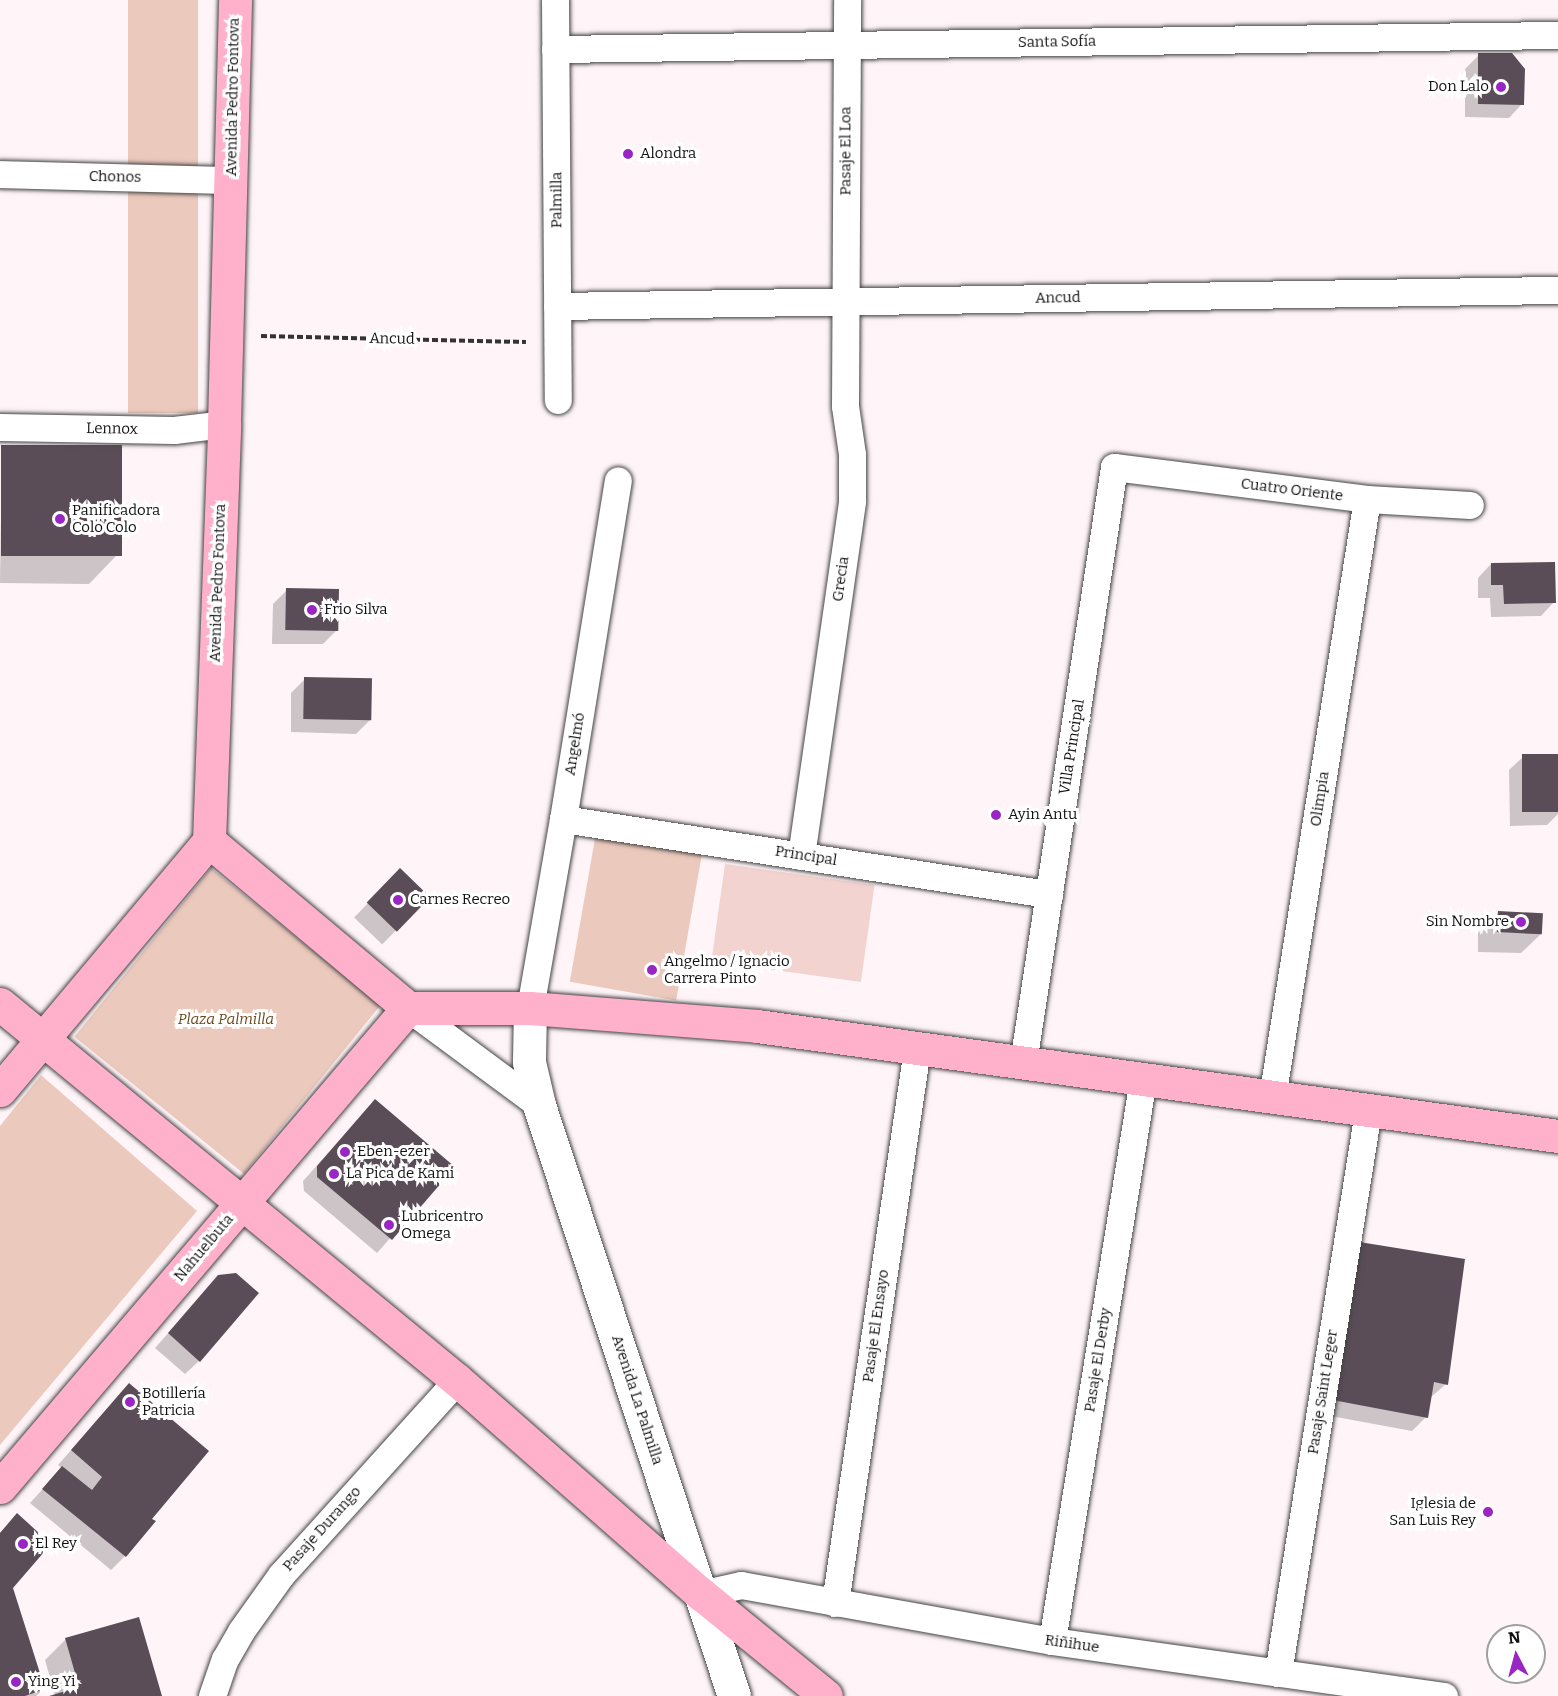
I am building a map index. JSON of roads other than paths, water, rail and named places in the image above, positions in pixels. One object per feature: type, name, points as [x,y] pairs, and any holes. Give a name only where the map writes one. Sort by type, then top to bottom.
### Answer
[{"type":"main road","name":"Avenida Pedro Fontova","points":[[209,841],[227,335],[235,0]]},
{"type":"main road","points":[[0,1090],[209,841],[408,1008],[530,1008],[757,1026],[1558,1136]]},
{"type":"main road","points":[[0,1004],[244,1202],[457,1380],[701,1594],[826,1696]]},
{"type":"main road","name":"Nahuelbuta","points":[[0,1487],[408,1008]]},
{"type":"street","name":"Palmilla","points":[[555,0],[558,400]]},
{"type":"street","name":"Pasaje El Loa","points":[[845,302],[847,0]]},
{"type":"street","name":"Santa Sofía","points":[[555,49],[1558,35]]},
{"type":"street","name":"Chonos","points":[[0,174],[231,180]]},
{"type":"street","name":"Ancud","points":[[557,306],[1558,290]]},
{"type":"street","name":"Grecia","points":[[801,856],[852,501],[852,454],[845,406],[845,302]]},
{"type":"street","name":"Lennox","points":[[0,427],[174,430],[224,424]]},
{"type":"street","name":"Cuatro Oriente","points":[[1114,467],[1367,500],[1470,505]]},
{"type":"street","name":"Villa Principal","points":[[1023,1063],[1114,467]]},
{"type":"street","name":"Angelmó","points":[[530,1008],[618,480]]},
{"type":"street","name":"Olimpia","points":[[1272,1098],[1367,500]]},
{"type":"street","name":"Principal","points":[[563,819],[1049,894]]},
{"type":"street","points":[[408,1008],[539,1105]]},
{"type":"street","name":"Avenida La Palmilla","points":[[530,1008],[529,1062],[539,1105],[734,1696]]},
{"type":"street","name":"Pasaje El Ensayo","points":[[835,1603],[917,1049]]},
{"type":"street","name":"Pasaje El Derby","points":[[1052,1641],[1143,1080]]},
{"type":"street","name":"Pasaje Saint Leger","points":[[1278,1673],[1368,1110]]},
{"type":"street","name":"Pasaje Durango","points":[[212,1696],[231,1650],[281,1575],[457,1380]]},
{"type":"street","name":"Riñihue","points":[[701,1594],[741,1586],[1052,1641],[1444,1696]]},
{"type":"place","name":"Don Lalo","points":[[1501,87]]},
{"type":"place","name":"Alondra","points":[[628,154]]},
{"type":"place","name":"Panificadora Colo Colo","points":[[60,519]]},
{"type":"place","name":"Frio Silva","points":[[312,610]]},
{"type":"place","name":"Ayin Antu","points":[[996,815]]},
{"type":"place","name":"Carnes Recreo","points":[[398,900]]},
{"type":"place","name":"Sin Nombre","points":[[1521,922]]},
{"type":"place","name":"Angelmo / Ignacio Carrera Pinto","points":[[652,970]]},
{"type":"place","name":"Eben-ezer","points":[[345,1152]]},
{"type":"place","name":"La Pica de Kami","points":[[334,1174]]},
{"type":"place","name":"Lubricentro Omega","points":[[389,1225]]},
{"type":"place","name":"Botillería Patricia","points":[[130,1402]]},
{"type":"place","name":"Iglesia de San Luis Rey","points":[[1488,1512]]},
{"type":"place","name":"El Rey","points":[[23,1544]]},
{"type":"place","name":"Ying Yi","points":[[16,1682]]},
{"type":"park label","name":"Plaza Palmilla","points":[[226,1020]]}]
